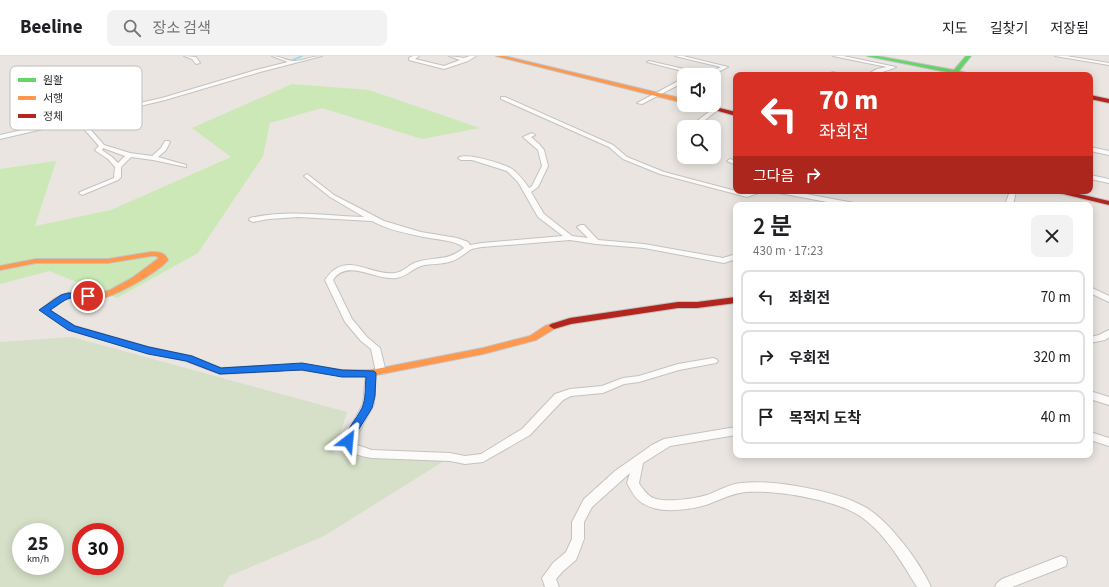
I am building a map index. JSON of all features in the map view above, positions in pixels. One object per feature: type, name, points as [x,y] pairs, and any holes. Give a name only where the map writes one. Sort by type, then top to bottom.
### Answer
[{"type":"street","points":[[186,56],[194,58],[198,63]]},
{"type":"street","points":[[274,56],[294,62]]},
{"type":"street","points":[[142,104],[320,56]]},
{"type":"street","points":[[417,56],[411,59],[444,68],[474,56]]},
{"type":"street","points":[[451,56],[466,60]]},
{"type":"street","points":[[498,56],[677,99]]},
{"type":"street","points":[[677,56],[726,67],[721,69]]},
{"type":"street","points":[[835,56],[897,64],[943,72]]},
{"type":"street","points":[[869,56],[897,64]]},
{"type":"street","points":[[956,72],[969,56]]},
{"type":"street","points":[[1057,56],[1109,64]]},
{"type":"street","points":[[649,62],[677,68]]},
{"type":"street","points":[[875,72],[897,64]]},
{"type":"street","points":[[640,103],[677,84]]},
{"type":"street","points":[[503,98],[611,146],[625,158],[662,173],[733,191]]},
{"type":"street","points":[[1093,98],[1109,101]]},
{"type":"street","points":[[721,110],[733,113]]},
{"type":"street","points":[[701,120],[712,112]]},
{"type":"street","points":[[0,136],[27,130]]},
{"type":"street","points":[[90,130],[102,146],[128,155],[153,158],[184,166]]},
{"type":"street","points":[[527,192],[535,187],[545,166],[541,150],[526,137],[532,135]]},
{"type":"street","points":[[153,158],[164,148],[167,142]]},
{"type":"street","points":[[102,146],[98,150],[110,158],[118,167]]},
{"type":"street","points":[[1093,150],[1109,153]]},
{"type":"street","points":[[82,193],[116,179],[118,177],[118,167],[128,155]]},
{"type":"street","points":[[461,158],[473,158],[509,170],[521,181],[541,215],[570,238]]},
{"type":"street","points":[[307,176],[332,196],[381,223],[420,234],[454,240],[465,244],[468,248]]},
{"type":"street","points":[[1093,178],[1109,182]]},
{"type":"street","points":[[795,194],[838,202]]},
{"type":"street","points":[[1069,194],[1109,204]]},
{"type":"street","points":[[253,220],[273,215],[293,214],[348,219],[373,219]]},
{"type":"street","points":[[582,227],[596,242]]},
{"type":"street","points":[[713,361],[623,381],[603,389],[570,392],[559,397],[526,432],[483,458],[465,460],[450,457],[396,456],[361,452],[354,448],[348,441],[350,433],[367,408],[376,372],[376,348],[364,339],[348,320],[330,280],[331,274],[335,271],[354,268],[387,276],[396,276],[418,265],[452,259],[468,248],[482,245],[570,238],[644,246],[724,261],[733,258]]},
{"type":"street","points":[[0,268],[25,260],[44,259],[112,261],[158,254],[163,257],[164,260],[112,292],[96,297],[71,295],[64,297],[44,310],[72,328],[148,350],[188,358],[220,371],[302,367],[342,373],[376,372],[483,351],[533,338],[548,328],[570,321],[620,315],[678,305],[697,305],[733,300]]},
{"type":"street","points":[[1093,291],[1109,299]]},
{"type":"street","points":[[1093,340],[1102,338],[1109,333]]},
{"type":"street","points":[[1093,396],[1109,401]]},
{"type":"street","points":[[552,587],[549,578],[558,567],[571,556],[578,539],[578,522],[588,503],[619,474],[638,460],[668,442],[733,432]]},
{"type":"street","points":[[1093,437],[1109,442]]},
{"type":"street","points":[[638,460],[633,483],[637,492],[649,501],[666,505],[689,503],[710,498],[728,489],[749,487],[794,491],[845,503],[862,511],[893,541],[924,587]]},
{"type":"street","points":[[1002,587],[1007,583],[1061,562]]},
{"type":"green space","points":[[292,84],[369,90],[480,128],[422,139],[322,108],[270,123],[263,156],[198,253],[117,298],[49,271],[0,284],[0,169],[56,161],[35,226],[111,210],[231,157],[192,128]]},
{"type":"green space","points":[[72,337],[347,412],[334,453],[444,461],[324,536],[229,576],[223,587],[0,587],[0,342]]},
{"type":"waterway","points":[[293,60],[302,56]]},
{"type":"waterway","points":[[277,65],[287,62]]},
{"type":"traffic: fast","points":[[869,56],[955,72]]},
{"type":"traffic: fast","points":[[956,72],[969,56]]},
{"type":"traffic: slow","points":[[498,56],[677,99]]},
{"type":"traffic: slow","points":[[0,268],[36,261],[108,261],[151,254],[158,254],[163,257],[164,260],[113,292],[97,297],[75,295],[64,297],[44,310],[51,314]]},
{"type":"traffic: slow","points":[[281,368],[302,367],[342,373],[371,373],[483,351],[533,338],[548,328],[554,326]]},
{"type":"traffic: jam","points":[[1093,98],[1109,101]]},
{"type":"traffic: jam","points":[[721,110],[733,113]]},
{"type":"traffic: jam","points":[[1070,194],[1109,203]]},
{"type":"traffic: jam","points":[[554,326],[570,321],[678,305],[697,305],[733,300]]},
{"type":"traffic: jam","points":[[51,314],[72,328],[148,350],[188,358],[220,371],[281,368]]},
{"type":"route","points":[[88,296],[71,295],[64,297],[44,310],[72,328],[148,350],[188,358],[220,371],[302,367],[342,373],[371,373],[370,396],[367,408],[350,433],[348,441]]}]
